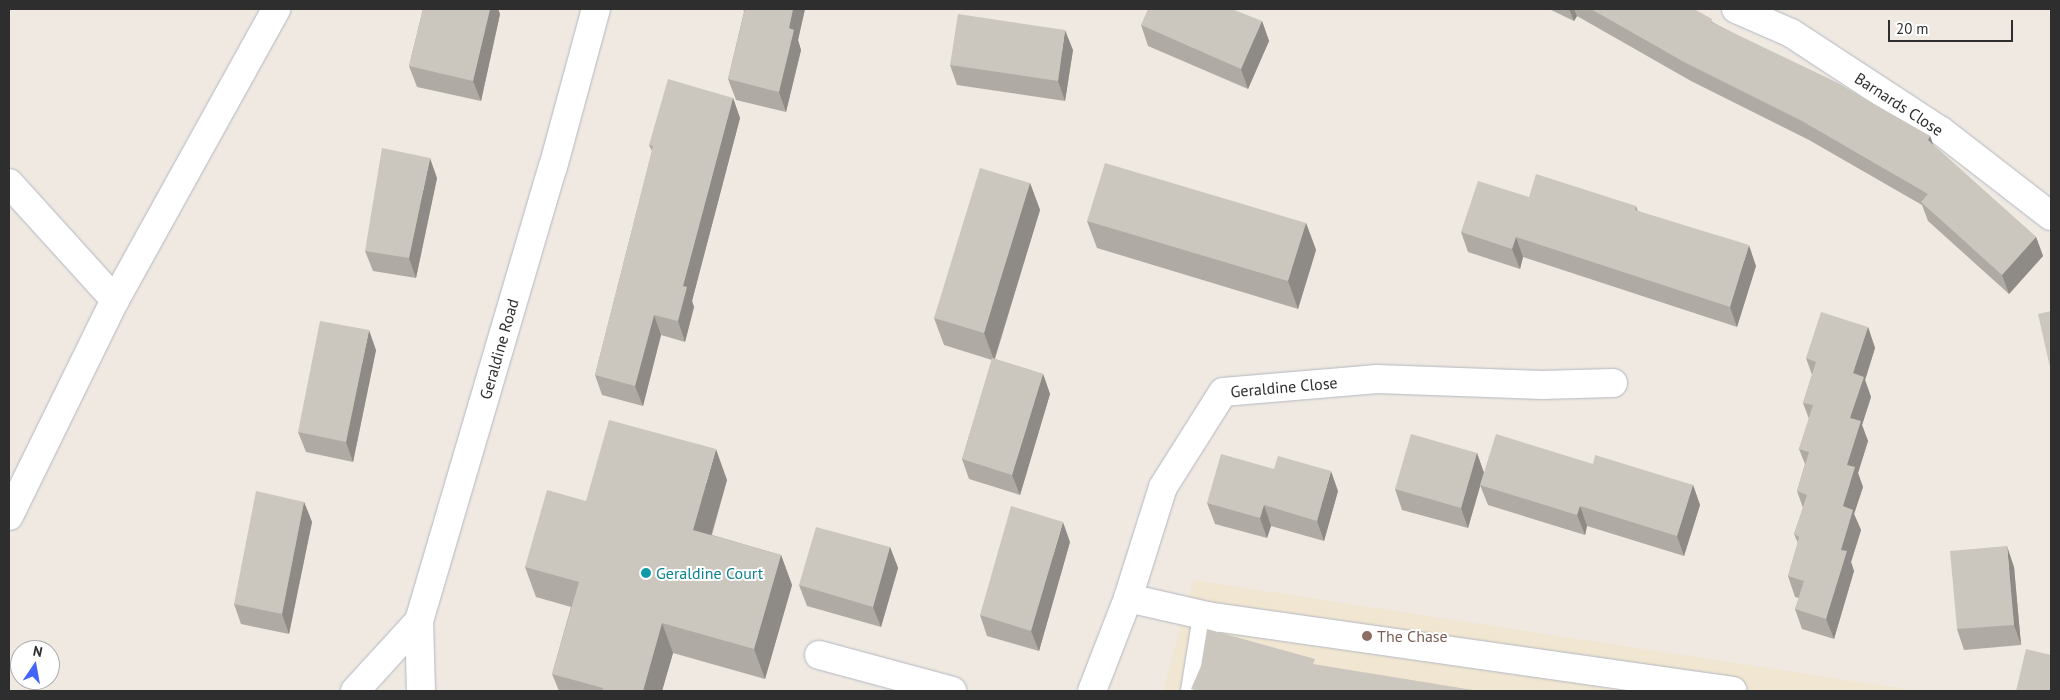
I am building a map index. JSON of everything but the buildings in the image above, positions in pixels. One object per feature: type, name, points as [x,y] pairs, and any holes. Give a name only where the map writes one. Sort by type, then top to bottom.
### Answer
[{"type":"street","points":[[9,516],[115,300],[276,9]]},
{"type":"street","name":"Geraldine Road","points":[[421,691],[419,621],[553,167],[596,9]]},
{"type":"street","name":"Barnards Close","points":[[1736,9],[1791,33],[1941,131],[2051,216]]},
{"type":"street","points":[[9,183],[115,300]]},
{"type":"street","name":"Geraldine Close","points":[[1092,691],[1128,598],[1162,487],[1223,392],[1377,379],[1542,385],[1613,383]]},
{"type":"street","points":[[1128,598],[1207,616],[1733,691]]},
{"type":"street","points":[[1195,691],[1207,616]]},
{"type":"street","points":[[355,691],[419,621]]},
{"type":"street","points":[[819,655],[952,691]]},
{"type":"shaded area","name":"The Chase","points":[[1193,580],[1918,691],[1163,691]]},
{"type":"place","name":"Geraldine Court","points":[[646,573]]},
{"type":"place","name":"The Chase","points":[[1367,636]]}]
